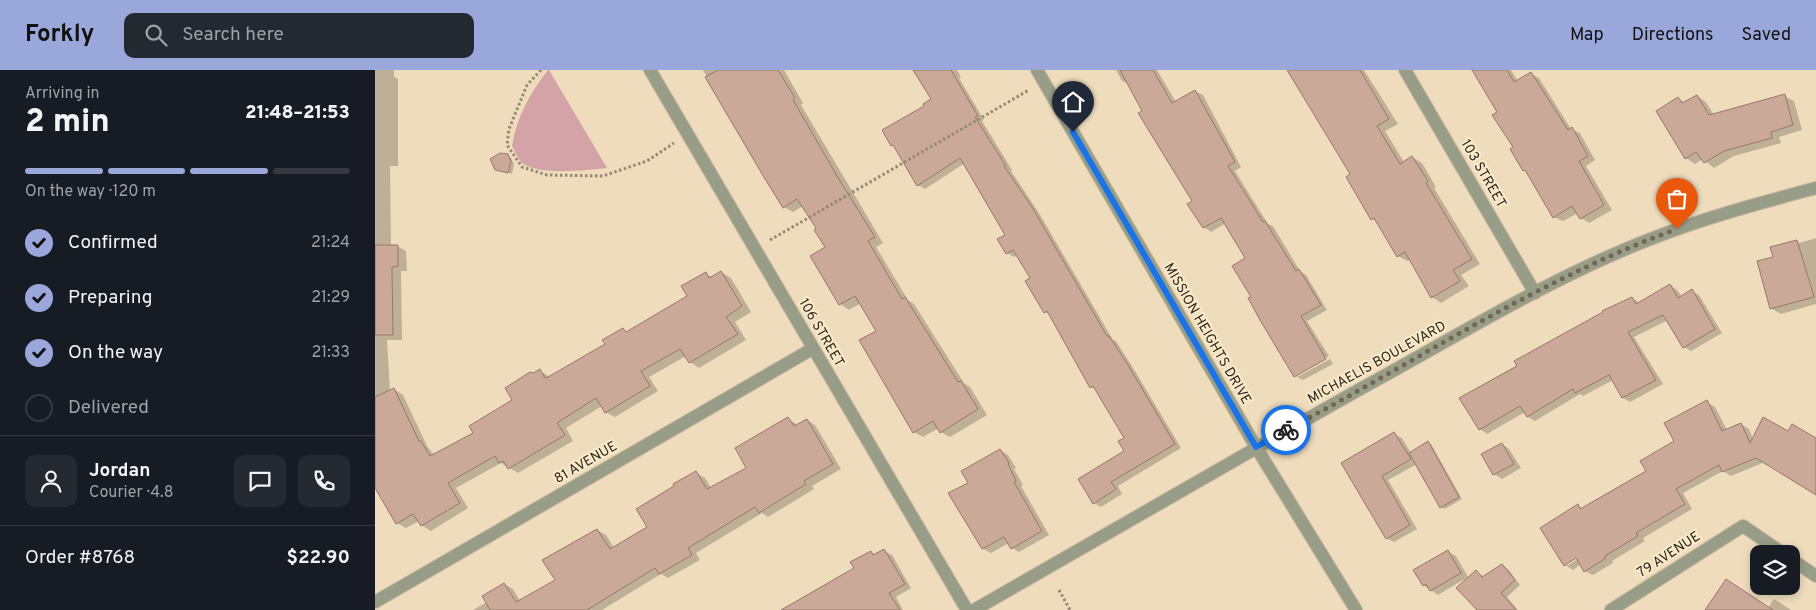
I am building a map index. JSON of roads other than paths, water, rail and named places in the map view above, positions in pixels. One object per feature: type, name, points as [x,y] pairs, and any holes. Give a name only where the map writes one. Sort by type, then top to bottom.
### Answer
[{"type":"street","name":"106 STREET","points":[[650,70],[812,349],[967,610]]},
{"type":"street","name":"MISSION HEIGHTS DRIVE","points":[[1037,70],[1256,447],[1357,610]]},
{"type":"street","name":"103 STREET","points":[[1405,70],[1535,293]]},
{"type":"street","name":"MICHAELIS BOULEVARD","points":[[974,610],[1256,447],[1535,293],[1601,260],[1649,240],[1749,206],[1816,188]]},
{"type":"street","name":"81 AVENUE","points":[[377,597],[812,349]]},
{"type":"street","name":"79 AVENUE","points":[[1611,610],[1743,526],[1771,545]]},
{"type":"street","points":[[1800,565],[1816,576]]}]
